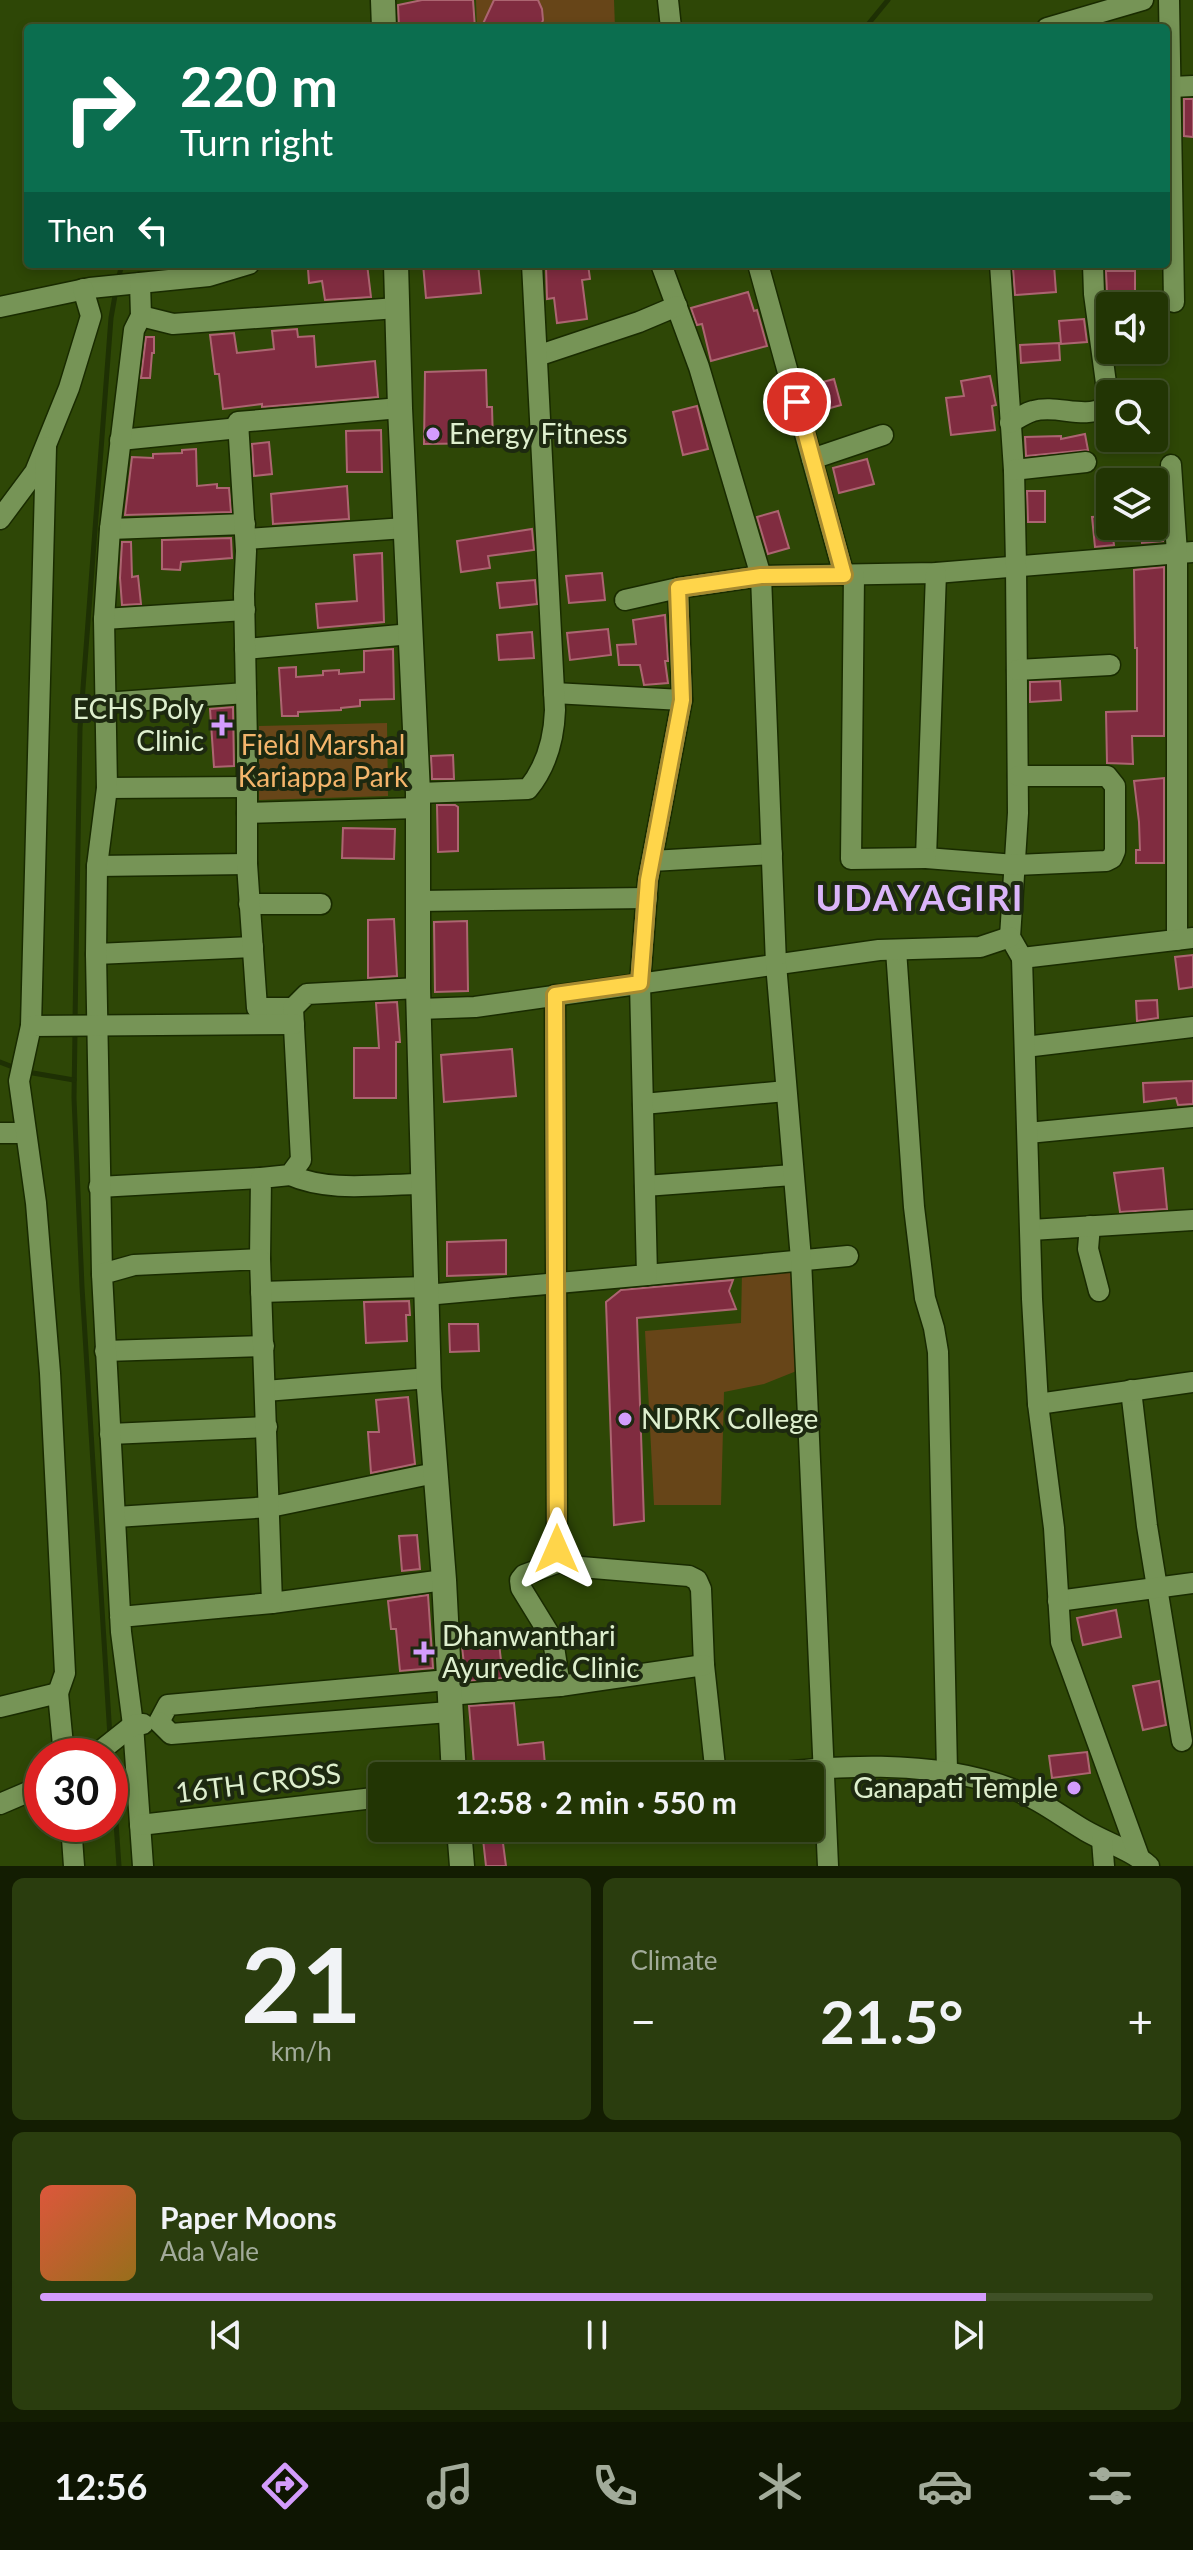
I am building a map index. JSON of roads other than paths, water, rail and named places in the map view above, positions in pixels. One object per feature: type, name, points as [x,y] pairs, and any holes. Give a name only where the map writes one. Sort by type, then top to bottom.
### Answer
[{"type":"street","points":[[383,0],[384,24]]},
{"type":"street","points":[[668,0],[671,24]]},
{"type":"street","points":[[1088,22],[1143,0]]},
{"type":"street","points":[[1169,0],[1183,86],[1174,302]]},
{"type":"street","points":[[0,307],[86,288],[209,276],[236,268]]},
{"type":"street","points":[[396,268],[418,800],[419,998],[429,1378],[453,1762]]},
{"type":"street","points":[[247,813],[528,789],[538,777],[555,729],[532,268]]},
{"type":"street","points":[[663,268],[699,367],[761,576],[776,964],[801,1259],[823,1762]]},
{"type":"street","points":[[759,268],[812,459],[849,575],[851,859],[926,858],[1015,865],[1106,861],[1112,858],[1115,851],[1115,786],[1112,780],[1107,776],[1018,776]]},
{"type":"street","points":[[1000,268],[1014,470],[1016,565],[1018,776],[1010,937],[1022,958],[1038,1404],[1054,1528],[1061,1642],[1144,1861]]},
{"type":"street","points":[[1010,423],[1032,411],[1045,409],[1096,413],[1105,407],[1108,398],[1093,268]]},
{"type":"street","points":[[137,283],[141,316],[134,330],[110,529],[104,619],[107,788],[97,866],[96,954],[82,1026],[99,1187],[120,1617],[128,1730],[143,1866]]},
{"type":"street","points":[[0,519],[35,472],[69,388],[91,316],[86,288]]},
{"type":"street","points":[[537,356],[626,327],[677,306]]},
{"type":"street","points":[[141,316],[173,324],[397,308]]},
{"type":"street","points":[[294,1016],[257,1008],[247,864],[245,532],[238,422],[400,408]]},
{"type":"street","points":[[120,440],[239,428]]},
{"type":"street","points":[[812,459],[883,435]]},
{"type":"street","points":[[46,447],[31,1026],[15,1074],[36,1203],[50,1373],[65,1673],[58,1693],[62,1738]]},
{"type":"street","points":[[1014,470],[1086,462]]},
{"type":"street","points":[[1022,958],[1185,939],[1185,552],[1171,465]]},
{"type":"street","points":[[110,529],[245,532],[405,528]]},
{"type":"street","points":[[625,600],[678,588],[761,576],[936,573],[1185,552]]},
{"type":"street","points":[[926,858],[936,573]]},
{"type":"street","points":[[647,1275],[640,983],[652,861],[682,700],[678,588]]},
{"type":"street","points":[[104,619],[245,610]]},
{"type":"street","points":[[245,649],[411,634]]},
{"type":"street","points":[[1017,670],[1110,665]]},
{"type":"street","points":[[104,703],[246,693]]},
{"type":"street","points":[[554,693],[682,700]]},
{"type":"street","points":[[107,788],[247,787]]},
{"type":"street","points":[[652,861],[772,854]]},
{"type":"street","points":[[97,866],[247,864]]},
{"type":"street","points":[[418,901],[647,898]]},
{"type":"street","points":[[249,904],[321,904]]},
{"type":"street","points":[[290,1175],[301,1160],[294,1016],[307,994],[419,998],[475,1007],[776,964],[896,950],[980,947],[1010,937]]},
{"type":"street","points":[[96,954],[253,947]]},
{"type":"street","points":[[896,950],[914,1207],[925,1298],[938,1352],[947,1771]]},
{"type":"street","points":[[555,995],[557,1549],[562,1561],[569,1566],[689,1576],[697,1580],[701,1589],[704,1665],[714,1762]]},
{"type":"street","points":[[31,1026],[294,1016]]},
{"type":"street","points":[[1025,1047],[1193,1027]]},
{"type":"street","points":[[643,1104],[786,1091]]},
{"type":"street","points":[[1028,1133],[1193,1117]]},
{"type":"street","points":[[0,1133],[25,1133]]},
{"type":"street","points":[[99,1187],[290,1175],[308,1183],[327,1185],[424,1184]]},
{"type":"street","points":[[645,1186],[793,1175]]},
{"type":"street","points":[[261,1178],[260,1259],[272,1603]]},
{"type":"street","points":[[1031,1230],[1193,1220]]},
{"type":"street","points":[[1090,1226],[1088,1249],[1099,1291]]},
{"type":"street","points":[[261,1292],[426,1291],[558,1283],[848,1256]]},
{"type":"street","points":[[102,1274],[134,1265],[260,1259]]},
{"type":"street","points":[[105,1351],[264,1346]]},
{"type":"street","points":[[265,1391],[429,1378]]},
{"type":"street","points":[[1038,1404],[1193,1382]]},
{"type":"street","points":[[1131,1390],[1156,1588],[1182,1741]]},
{"type":"street","points":[[110,1434],[267,1427]]},
{"type":"street","points":[[116,1517],[270,1507],[435,1473]]},
{"type":"street","points":[[560,1686],[553,1640],[521,1588],[520,1580],[524,1575],[562,1561]]},
{"type":"street","points":[[120,1617],[272,1603],[444,1580]]},
{"type":"street","points":[[1058,1601],[1193,1583]]},
{"type":"street","points":[[159,1722],[171,1734],[704,1665]]},
{"type":"street","points":[[0,1707],[58,1693]]},
{"type":"street","points":[[118,1738],[128,1730],[159,1722],[168,1705],[449,1696]]},
{"type":"street","points":[[824,1767],[947,1771],[1014,1789],[1144,1861]]},
{"type":"street","points":[[824,1787],[828,1866]]},
{"type":"street","points":[[0,1804],[24,1794]]},
{"type":"street","name":"16TH CROSS","points":[[140,1825],[368,1799]]},
{"type":"street","points":[[1102,1840],[1104,1866]]},
{"type":"street","points":[[72,1842],[74,1866]]},
{"type":"street","points":[[460,1842],[462,1866]]},
{"type":"waterway","points":[[868,24],[888,0]]},
{"type":"waterway","points":[[118,280],[121,268]]},
{"type":"waterway","points":[[75,1022],[80,728],[111,318],[116,290]]},
{"type":"waterway","points":[[75,1032],[74,1098],[82,1287],[110,1737]]},
{"type":"waterway","points":[[0,1062],[18,1069]]},
{"type":"waterway","points":[[27,1072],[74,1080]]},
{"type":"waterway","points":[[117,1842],[119,1866]]},
{"type":"place","name":"Energy Fitness","points":[[433,434]]},
{"type":"place","name":"ECHS Poly Clinic","points":[[222,725]]},
{"type":"place","name":"NDRK College","points":[[625,1419]]},
{"type":"place","name":"Dhanwanthari Ayurvedic Clinic","points":[[424,1652]]},
{"type":"place","name":"Ganapati Temple","points":[[1074,1788]]},
{"type":"district","name":"UDAYAGIRI","points":[[920,898]]},
{"type":"park label","name":"Field Marshal Kariappa Park","points":[[323,761]]}]
